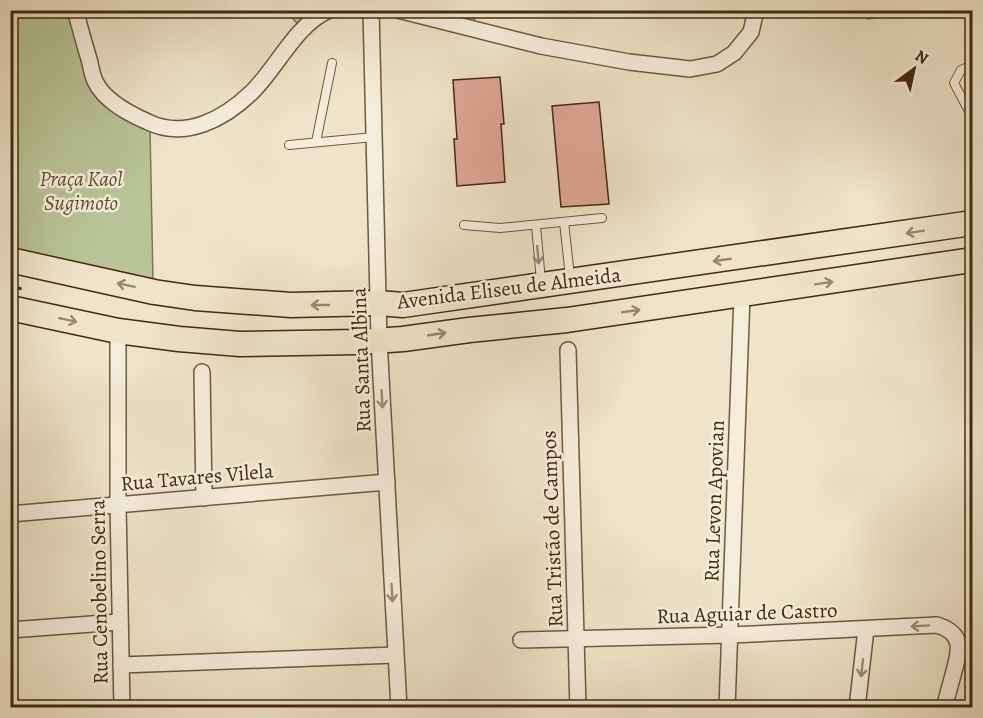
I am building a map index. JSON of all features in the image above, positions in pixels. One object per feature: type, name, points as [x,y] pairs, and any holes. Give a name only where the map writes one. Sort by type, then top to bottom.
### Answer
[{"type":"main road","name":"Avenida Eliseu de Almeida","points":[[10,260],[154,292],[195,298],[291,305],[378,303],[403,305],[972,223]]},
{"type":"main road","name":"Avenida Eliseu de Almeida","points":[[10,308],[118,331],[179,339],[240,344],[379,340],[567,320],[742,296],[972,260]]},
{"type":"street","points":[[75,10],[95,82],[116,104],[134,116],[155,126],[180,130],[203,125],[228,111],[252,92],[308,23],[329,10]]},
{"type":"street","name":"Rua Santa Albina","points":[[371,10],[379,340],[399,708]]},
{"type":"street","points":[[398,10],[541,46],[629,62],[690,69],[717,64],[734,53],[751,32],[756,10]]},
{"type":"street","name":"Rua Levon Apovian","points":[[728,708],[742,296]]},
{"type":"street","name":"Rua Cenobelino Serra","points":[[118,331],[119,622],[122,708]]},
{"type":"street","name":"Rua Tristão de Campos","points":[[568,350],[578,708]]},
{"type":"street","points":[[202,372],[204,498]]},
{"type":"street","name":"Rua Tavares Vilela","points":[[10,514],[387,482]]},
{"type":"street","points":[[10,630],[119,622]]},
{"type":"street","name":"Rua Aguiar de Castro","points":[[522,640],[731,635],[937,625],[948,628],[956,637],[960,650],[944,708]]},
{"type":"street","points":[[857,708],[866,629]]},
{"type":"street","points":[[121,665],[395,655]]},
{"type":"lane","points":[[316,142],[332,63]]},
{"type":"lane","points":[[972,65],[961,70],[954,83],[972,117]]},
{"type":"lane","points":[[289,145],[374,137]]},
{"type":"lane","points":[[464,225],[500,228],[602,218]]},
{"type":"lane","points":[[564,222],[571,281]]},
{"type":"lane","points":[[536,226],[541,285]]},
{"type":"green space","name":"Praça Kaol Sugimoto","points":[[10,11],[68,11],[95,91],[150,130],[153,281],[11,252]]},
{"type":"green space","points":[[286,11],[329,11],[303,30]]},
{"type":"green space","points":[[398,11],[483,11],[466,27]]},
{"type":"green space","points":[[864,11],[917,11],[868,19]]},
{"type":"building","points":[[500,77],[505,182],[457,186],[453,80]]},
{"type":"building","points":[[599,102],[609,204],[561,207],[552,106]]}]
